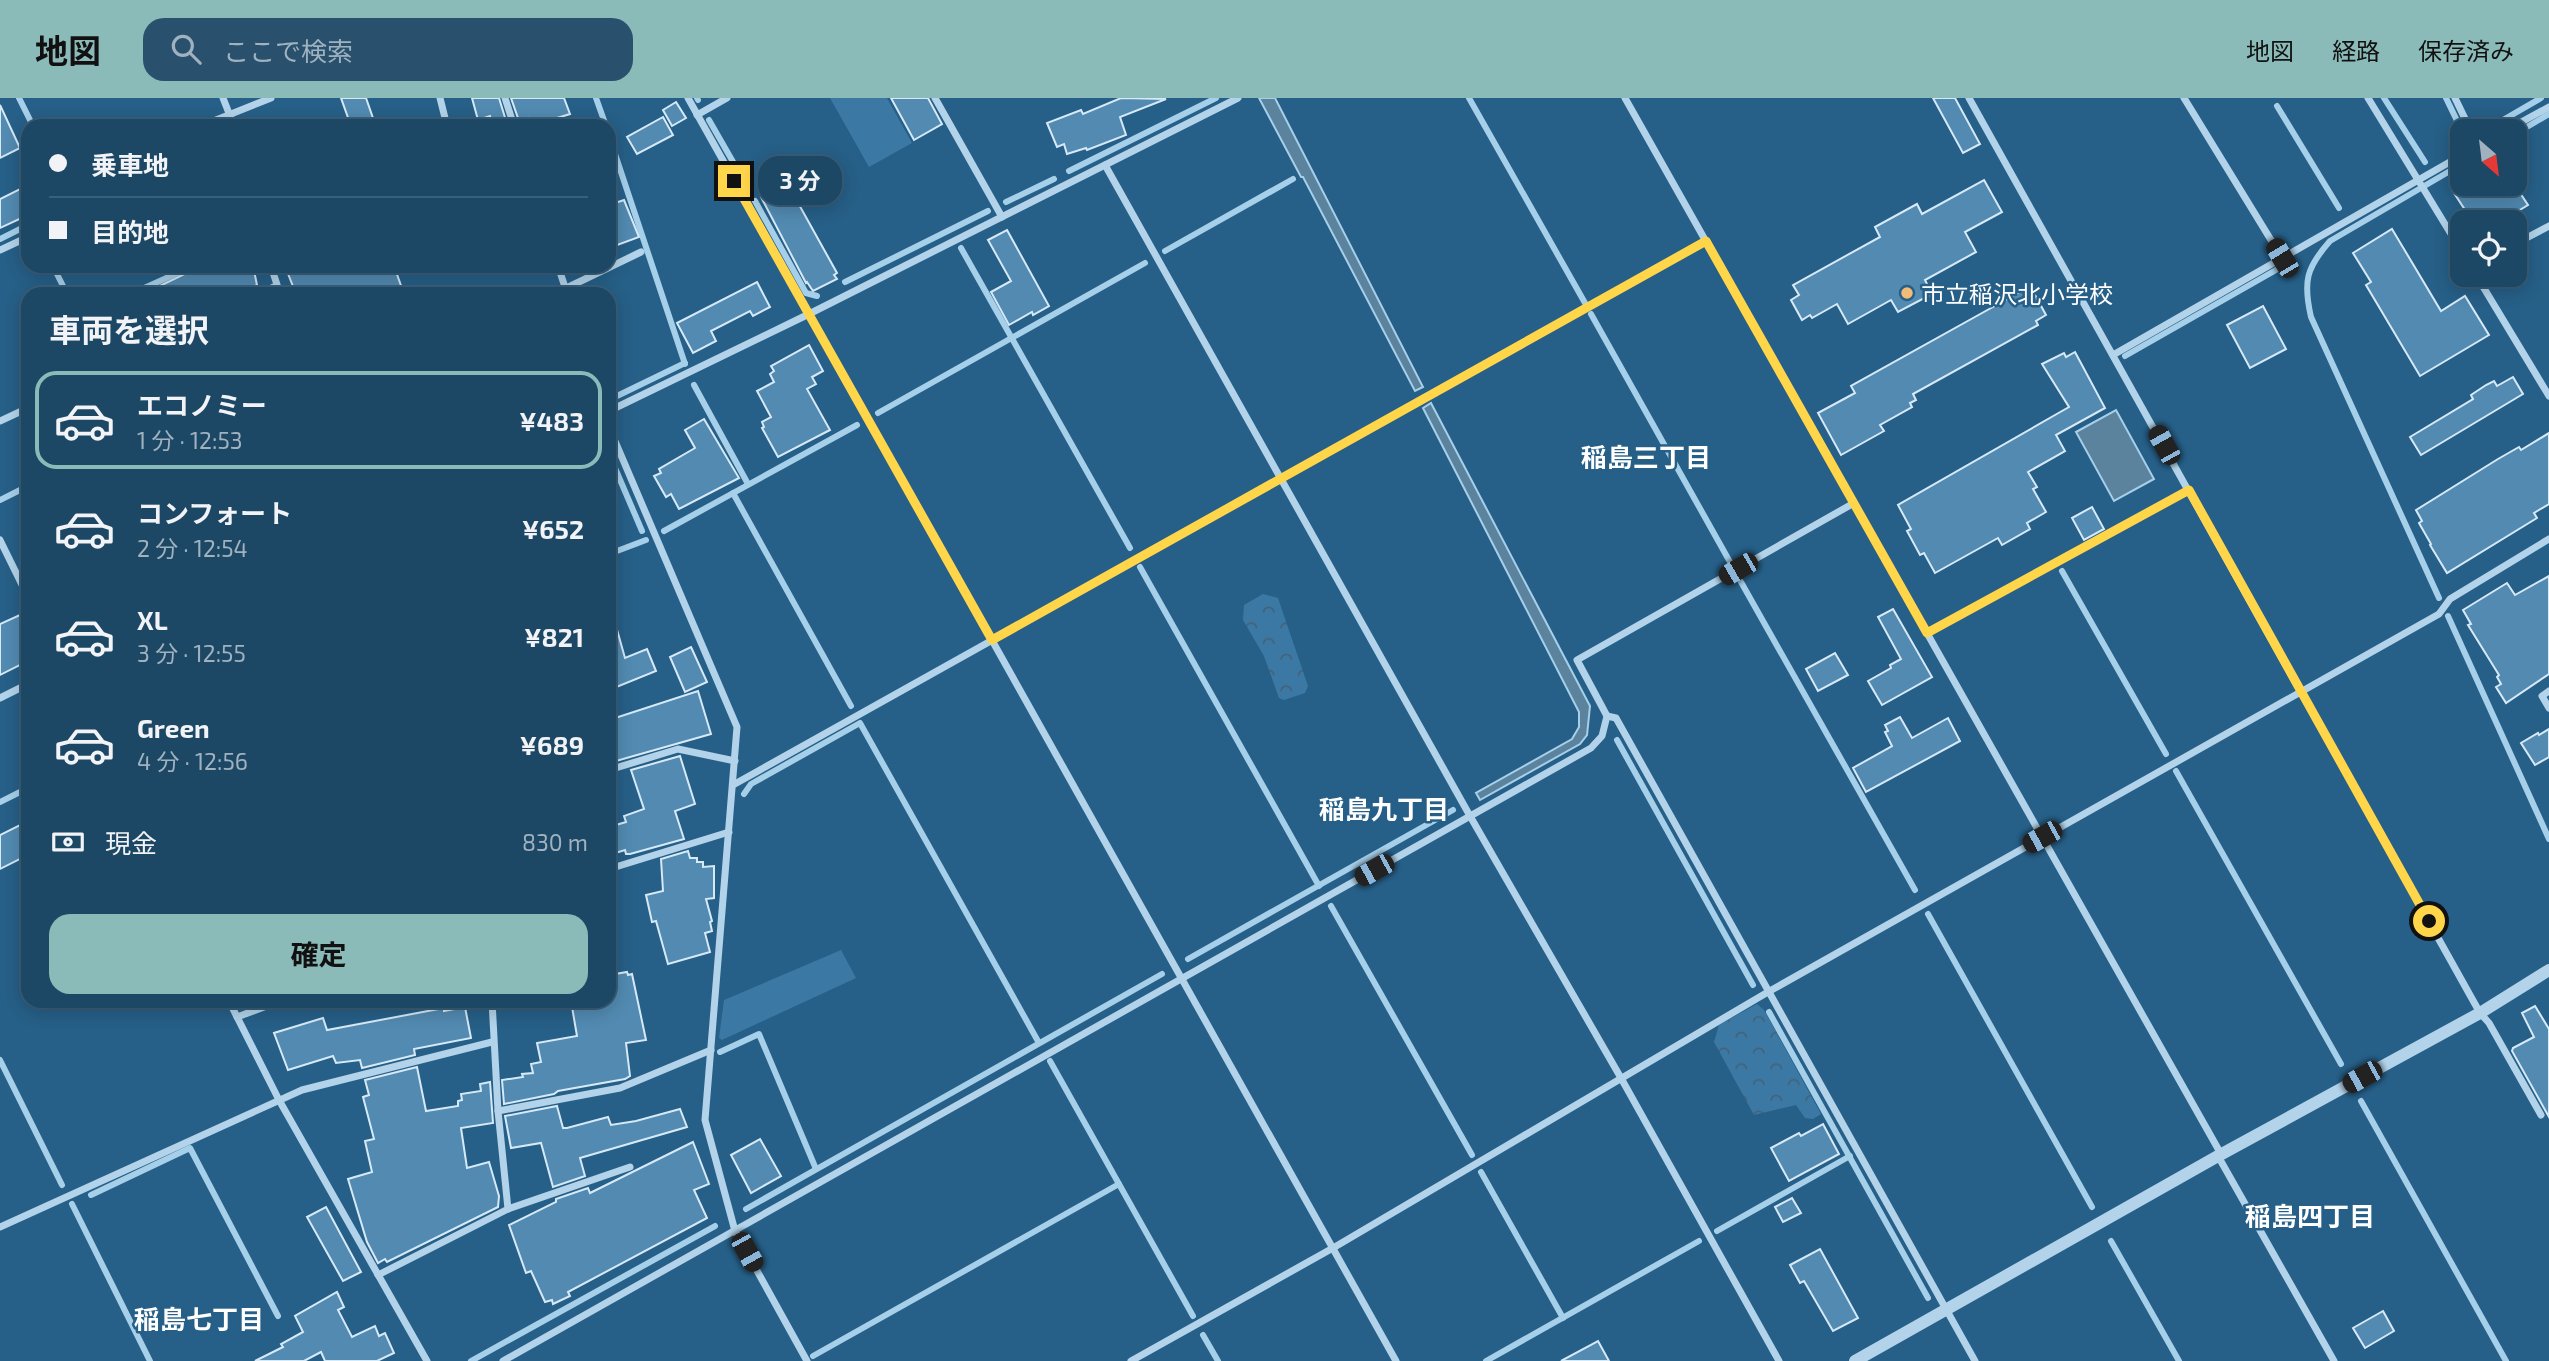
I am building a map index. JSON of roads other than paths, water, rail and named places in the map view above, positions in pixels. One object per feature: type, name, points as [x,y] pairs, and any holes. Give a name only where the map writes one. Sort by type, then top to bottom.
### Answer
[{"type":"street","points":[[223,98],[232,119]]},
{"type":"street","points":[[217,119],[271,98]]},
{"type":"street","points":[[440,98],[445,119]]},
{"type":"street","points":[[505,98],[511,119]]},
{"type":"street","points":[[688,98],[1396,1361]]},
{"type":"street","points":[[697,115],[727,98]]},
{"type":"street","points":[[935,98],[1002,217]]},
{"type":"street","points":[[616,408],[809,314],[1238,98]]},
{"type":"street","points":[[1625,98],[2042,837],[2333,1361]]},
{"type":"street","points":[[1969,98],[2480,1013],[2489,1023],[2541,1115]]},
{"type":"street","points":[[2184,98],[2282,258]]},
{"type":"street","points":[[2368,98],[2450,232]]},
{"type":"street","points":[[2455,98],[2465,119]]},
{"type":"street","points":[[2527,119],[2549,107]]},
{"type":"street","points":[[2113,355],[2450,162]]},
{"type":"street","points":[[1105,165],[1779,1361]]},
{"type":"street","points":[[2527,238],[2549,226]]},
{"type":"street","points":[[0,250],[21,240]]},
{"type":"street","points":[[733,785],[1706,241]]},
{"type":"street","points":[[616,265],[641,252]]},
{"type":"street","points":[[575,287],[602,273]]},
{"type":"street","points":[[2483,287],[2549,396]]},
{"type":"street","points":[[0,422],[21,412]]},
{"type":"street","points":[[616,442],[737,727],[705,1120],[734,1231],[807,1361]]},
{"type":"street","points":[[1927,633],[2189,490]]},
{"type":"street","points":[[503,1361],[1591,748],[1602,736],[1607,716],[1577,660],[1854,503]]},
{"type":"street","points":[[1131,1361],[1333,1248],[1768,992],[2439,614],[2450,599],[2549,539]]},
{"type":"street","points":[[0,540],[21,583]]},
{"type":"street","points":[[0,698],[21,688]]},
{"type":"street","points":[[2549,691],[2542,696],[2549,708]]},
{"type":"street","points":[[1607,716],[1616,718],[1975,1361]]},
{"type":"street","points":[[616,768],[678,750],[735,761]]},
{"type":"street","points":[[616,867],[729,832]]},
{"type":"street","points":[[1854,1361],[2219,1155],[2480,1013],[2549,970]]},
{"type":"street","points":[[232,1008],[279,1100],[427,1361]]},
{"type":"street","points":[[237,1017],[261,1008]]},
{"type":"street","points":[[492,1008],[492,1042],[509,1209]]},
{"type":"street","points":[[0,1227],[302,1090],[492,1042]]},
{"type":"street","points":[[498,1111],[620,1088],[711,1049]]},
{"type":"street","points":[[378,1275],[509,1209],[630,1167]]},
{"type":"waterway","points":[[19,98],[30,119]]},
{"type":"waterway","points":[[596,98],[604,119]]},
{"type":"waterway","points":[[1069,171],[1216,98]]},
{"type":"waterway","points":[[1469,98],[1585,303]]},
{"type":"waterway","points":[[2384,98],[2425,162]]},
{"type":"waterway","points":[[2446,98],[2456,119]]},
{"type":"waterway","points":[[2505,119],[2541,98]]},
{"type":"waterway","points":[[2277,106],[2339,208]]},
{"type":"waterway","points":[[2527,127],[2549,114]]},
{"type":"waterway","points":[[709,120],[748,188]]},
{"type":"waterway","points":[[616,157],[685,364]]},
{"type":"waterway","points":[[2439,598],[2311,317],[2307,285],[2311,268],[2330,241],[2450,171]]},
{"type":"waterway","points":[[1006,202],[1054,179]]},
{"type":"waterway","points":[[1165,251],[1293,179]]},
{"type":"waterway","points":[[755,201],[806,293],[817,296]]},
{"type":"waterway","points":[[845,282],[988,211]]},
{"type":"waterway","points":[[0,239],[21,228]]},
{"type":"waterway","points":[[961,248],[1130,548]]},
{"type":"waterway","points":[[2125,356],[2290,262]]},
{"type":"waterway","points":[[878,413],[1145,263]]},
{"type":"waterway","points":[[56,273],[64,287]]},
{"type":"waterway","points":[[146,287],[178,273]]},
{"type":"waterway","points":[[1591,314],[1730,562]]},
{"type":"waterway","points":[[617,396],[685,363]]},
{"type":"waterway","points":[[694,385],[748,484]]},
{"type":"waterway","points":[[664,531],[857,425]]},
{"type":"waterway","points":[[616,470],[642,531]]},
{"type":"waterway","points":[[0,500],[21,490]]},
{"type":"waterway","points":[[733,493],[851,706]]},
{"type":"waterway","points":[[616,551],[646,540]]},
{"type":"waterway","points":[[1140,567],[1319,886]]},
{"type":"waterway","points":[[2062,571],[2166,754]]},
{"type":"waterway","points":[[1741,582],[1915,890]]},
{"type":"waterway","points":[[2448,616],[2549,839]]},
{"type":"waterway","points":[[744,794],[751,784],[860,723],[1039,1043]]},
{"type":"waterway","points":[[1617,740],[1753,985]]},
{"type":"waterway","points":[[2176,771],[2341,1064]]},
{"type":"waterway","points":[[0,802],[21,792]]},
{"type":"waterway","points":[[1188,959],[1453,810]]},
{"type":"waterway","points":[[1331,906],[1472,1155]]},
{"type":"waterway","points":[[1928,914],[2092,1207]]},
{"type":"waterway","points":[[746,1209],[1162,974]]},
{"type":"waterway","points":[[1769,1012],[1928,1298]]},
{"type":"waterway","points":[[720,1052],[759,1034],[816,1169]]},
{"type":"waterway","points":[[0,1060],[62,1185]]},
{"type":"waterway","points":[[1050,1061],[1193,1316]]},
{"type":"waterway","points":[[2361,1101],[2506,1361]]},
{"type":"waterway","points":[[91,1195],[190,1148],[278,1316]]},
{"type":"waterway","points":[[1717,1231],[1850,1156]]},
{"type":"waterway","points":[[1481,1172],[1563,1318]]},
{"type":"waterway","points":[[813,1356],[1119,1184]]},
{"type":"waterway","points":[[72,1204],[150,1361]]},
{"type":"waterway","points":[[471,1361],[715,1226]]},
{"type":"waterway","points":[[1486,1361],[1699,1241]]},
{"type":"waterway","points":[[2111,1241],[2179,1361]]},
{"type":"waterway","points":[[1203,1335],[1218,1361]]},
{"type":"place","name":"市立稲沢北小学校","points":[[1907,293]]},
{"type":"district","name":"稲島三丁目","points":[[1646,456]]},
{"type":"district","name":"稲島九丁目","points":[[1384,808]]},
{"type":"district","name":"稲島四丁目","points":[[2310,1215]]},
{"type":"district","name":"稲島七丁目","points":[[199,1318]]}]
